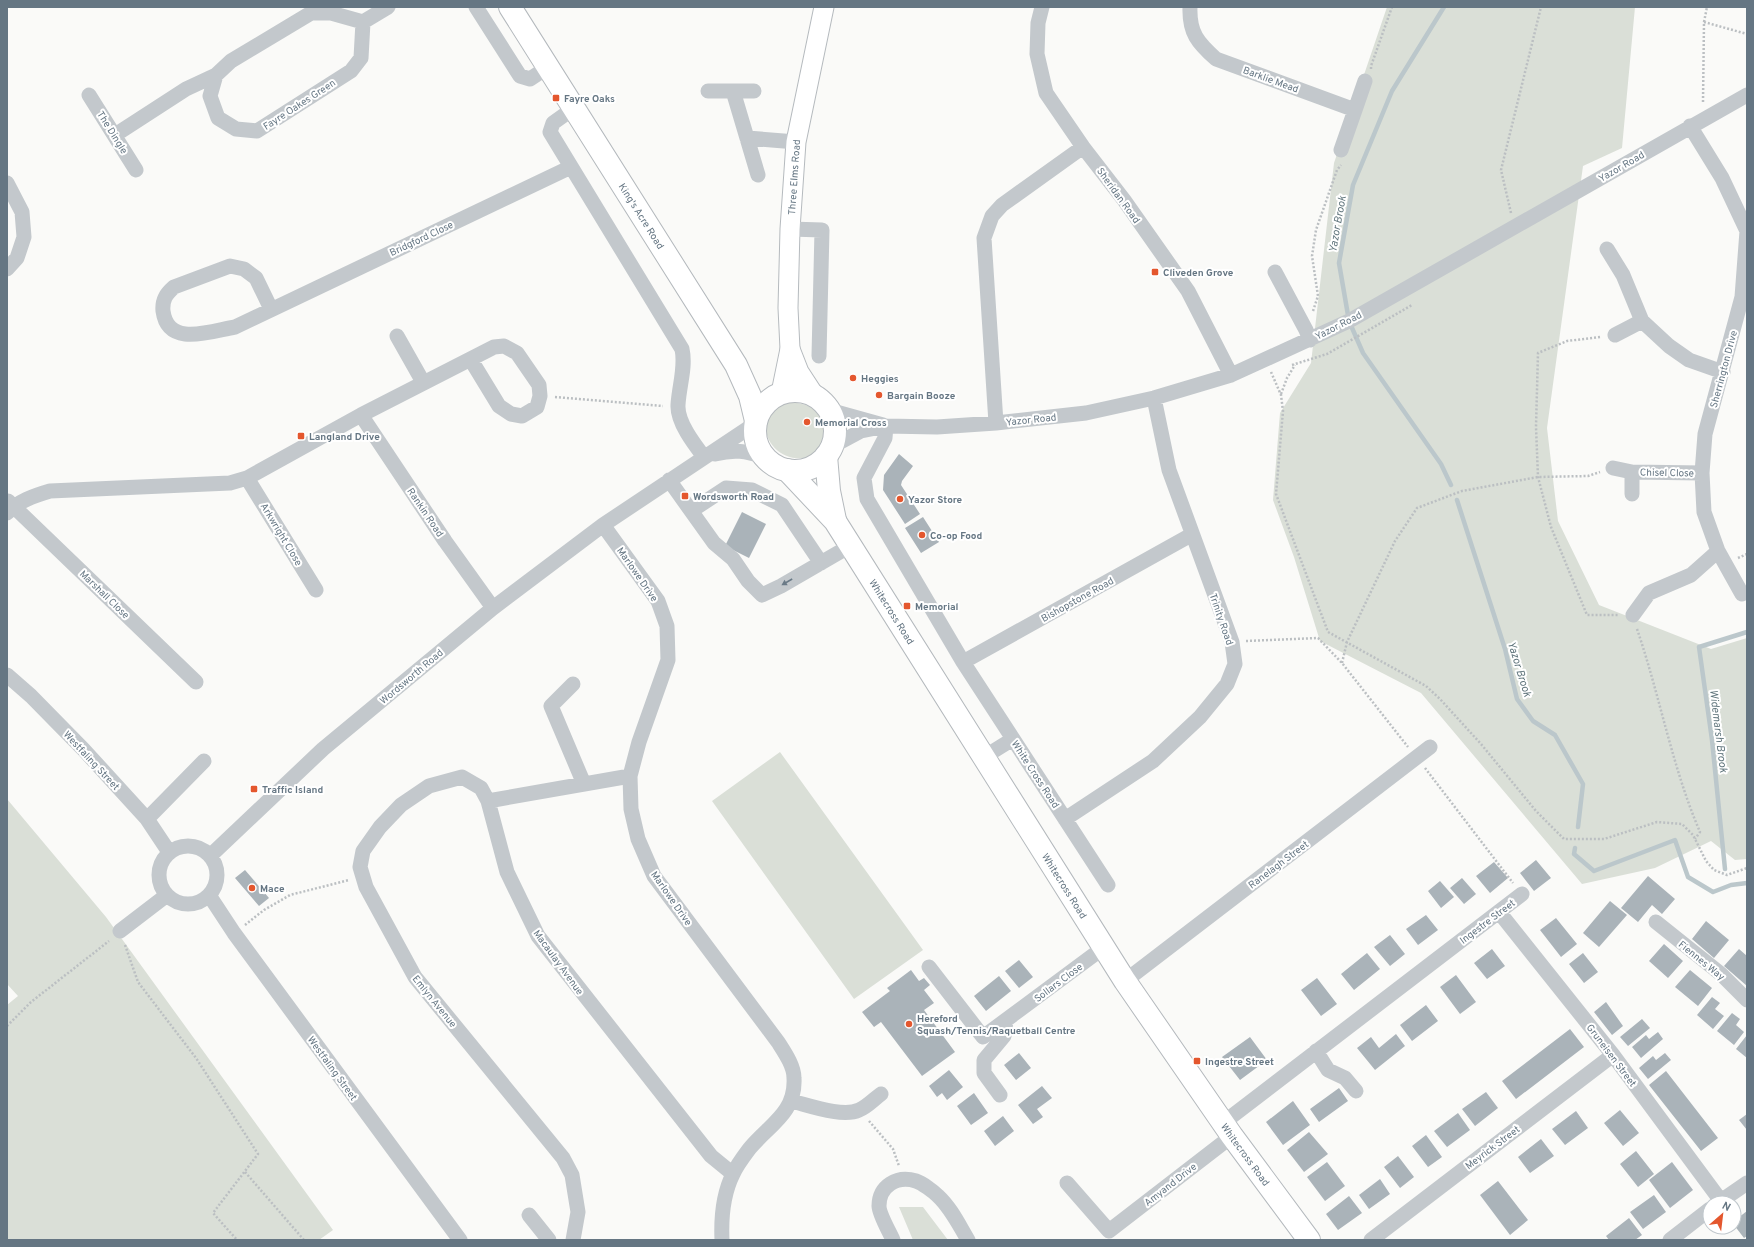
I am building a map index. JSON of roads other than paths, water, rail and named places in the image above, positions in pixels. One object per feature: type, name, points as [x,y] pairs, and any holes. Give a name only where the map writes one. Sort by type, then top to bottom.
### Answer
[{"type":"highway","name":"King's Acre Road","points":[[510,7],[736,365],[750,396],[756,422]]},
{"type":"highway","name":"King's Acre Road","points":[[736,365],[755,383],[779,394]]},
{"type":"highway","points":[[794,391],[803,392],[822,402],[836,427],[830,451],[813,467],[800,471],[787,470],[774,465],[765,457],[758,445],[756,436],[756,422],[764,406],[779,394],[794,391]]},
{"type":"highway","name":"Whitecross Road","points":[[830,451],[829,491],[835,521]]},
{"type":"highway","name":"Whitecross Road","points":[[787,470],[835,521],[1125,981],[1227,1129],[1309,1240]]},
{"type":"main road","name":"Three Elms Road","points":[[779,394],[790,350],[788,308],[790,229],[796,142],[824,7]]},
{"type":"main road","name":"Three Elms Road","points":[[790,350],[799,372],[822,402]]},
{"type":"street","points":[[115,135],[186,89],[216,75],[231,61],[311,13],[331,13],[363,22],[388,7]]},
{"type":"street","points":[[476,7],[520,76],[530,79],[548,67]]},
{"type":"street","name":"Sheridan Road","points":[[1042,7],[1038,23],[1037,54],[1046,92],[1188,291],[1230,375]]},
{"type":"street","name":"Barklie Mead","points":[[1190,7],[1191,29],[1200,44],[1216,59],[1355,110]]},
{"type":"street","name":"Fayre Oakes Green","points":[[216,75],[210,96],[218,118],[236,129],[257,131],[351,71],[361,58],[363,22]]},
{"type":"street","points":[[1341,157],[1355,110],[1368,77]]},
{"type":"street","points":[[708,91],[754,91]]},
{"type":"street","points":[[733,91],[758,175]]},
{"type":"street","name":"The Dingle","points":[[89,95],[136,170]]},
{"type":"street","name":"Yazor Road","points":[[830,451],[861,431],[886,426],[937,427],[996,423],[1086,413],[1154,398],[1230,375],[1268,366],[1308,335],[1349,321],[1747,95]]},
{"type":"street","points":[[574,108],[553,123],[550,132],[682,349],[684,358],[678,407],[688,435],[704,457]]},
{"type":"street","name":"Sherrington Drive","points":[[1696,123],[1747,231],[1742,297],[1723,372],[1705,434],[1702,472],[1704,512],[1718,551],[1742,594]]},
{"type":"street","points":[[747,138],[796,142]]},
{"type":"street","points":[[996,423],[984,238],[992,216],[1002,205],[1084,147]]},
{"type":"street","name":"Bridgford Close","points":[[271,308],[256,278],[244,269],[230,266],[174,287],[166,293],[162,305],[164,316],[170,328],[188,336],[235,327],[271,308],[571,167]]},
{"type":"street","points":[[7,183],[22,212],[24,237],[17,258],[7,269]]},
{"type":"street","points":[[790,229],[822,230],[819,356]]},
{"type":"street","points":[[1607,249],[1623,275],[1642,321],[1669,346],[1689,360],[1723,372]]},
{"type":"street","points":[[1275,272],[1308,335]]},
{"type":"street","points":[[1615,335],[1642,321]]},
{"type":"street","points":[[397,336],[423,382]]},
{"type":"street","points":[[9,507],[31,497],[50,491],[230,483],[247,478],[361,414],[423,382],[471,360],[494,347],[504,346],[517,353],[539,386],[540,396],[537,407],[522,416],[511,414],[500,406],[471,360]]},
{"type":"street","name":"Trinity Road","points":[[1065,819],[1152,761],[1200,717],[1227,684],[1234,664],[1232,642],[1191,535],[1169,470],[1154,398]]},
{"type":"street","name":"Yazor Road","points":[[822,402],[886,426]]},
{"type":"street","name":"Rankin Road","points":[[361,414],[445,541],[493,608]]},
{"type":"street","name":"Wordsworth Road","points":[[210,856],[323,749],[493,608],[603,525],[756,422]]},
{"type":"street","name":"White Cross Road","points":[[886,426],[885,438],[864,478],[868,499],[963,662],[1108,885]]},
{"type":"street","name":"Wordsworth Road","points":[[704,457],[729,450],[744,451],[765,457]]},
{"type":"street","name":"Chisel Close","points":[[1613,468],[1632,472],[1702,472]]},
{"type":"street","name":"Chisel Close","points":[[1632,472],[1632,494]]},
{"type":"street","name":"Arkwright Close","points":[[247,478],[316,590]]},
{"type":"street","points":[[669,480],[692,510],[714,543],[733,559],[748,581],[762,595],[850,546]]},
{"type":"street","points":[[692,510],[726,488],[752,490],[782,505],[821,563]]},
{"type":"street","name":"Marshall Close","points":[[9,507],[196,682]]},
{"type":"street","name":"Marlowe Drive","points":[[603,525],[658,601],[668,626],[668,660],[639,742],[630,776],[631,810],[638,839],[654,876],[778,1042],[789,1061],[794,1078],[791,1101],[780,1119],[750,1148],[733,1174],[725,1196],[722,1219],[722,1240]]},
{"type":"street","name":"Bishopstone Road","points":[[963,662],[1191,535]]},
{"type":"street","points":[[1633,615],[1649,593],[1691,575],[1718,551]]},
{"type":"street","name":"Westfaling Street","points":[[7,675],[84,750],[147,819],[169,852]]},
{"type":"street","points":[[573,684],[551,706],[584,784]]},
{"type":"street","points":[[984,757],[1013,739]]},
{"type":"street","name":"Ranelagh Street","points":[[1125,981],[1430,747]]},
{"type":"street","points":[[147,819],[204,760]]},
{"type":"street","points":[[488,801],[630,776]]},
{"type":"street","name":"Emlyn Avenue","points":[[488,801],[481,788],[462,777],[429,786],[401,805],[380,827],[363,851],[360,867],[366,887],[415,977],[563,1158],[572,1175],[577,1200],[578,1212],[573,1240]]},
{"type":"street","name":"Macaulay Avenue","points":[[488,801],[507,872],[538,936],[711,1156],[733,1174]]},
{"type":"street","points":[[188,846],[198,848],[210,856],[215,865],[217,875],[215,885],[209,895],[201,901],[191,904],[181,903],[167,895],[160,882],[159,875],[161,865],[169,852],[177,848],[188,846]]},
{"type":"street","name":"Ingestre Street","points":[[1227,1129],[1316,1051],[1522,894]]},
{"type":"street","points":[[120,931],[167,895]]},
{"type":"street","name":"Westfaling Street","points":[[209,895],[234,934],[460,1240]]},
{"type":"street","name":"Gruneisen Street","points":[[1499,912],[1613,1055],[1710,1195]]},
{"type":"street","name":"Fiennes Way","points":[[1656,922],[1721,974],[1747,1000]]},
{"type":"street","name":"Sollars Close","points":[[929,966],[983,1037],[1104,948]]},
{"type":"street","points":[[1000,1095],[984,1073],[984,1060],[1004,1036],[1006,1021]]},
{"type":"street","points":[[1316,1051],[1328,1070],[1345,1078],[1356,1091]]},
{"type":"street","name":"Meyrick Street","points":[[1371,1240],[1613,1055]]},
{"type":"street","points":[[791,1101],[829,1110],[851,1112],[859,1110],[881,1094]]},
{"type":"street","name":"Amyand Drive","points":[[1067,1183],[1112,1236],[1227,1129]]},
{"type":"street","points":[[893,1240],[879,1207],[881,1194],[890,1183],[903,1179],[917,1181],[938,1196],[956,1219],[968,1240]]},
{"type":"street","points":[[1729,1195],[1747,1183]]},
{"type":"street","points":[[529,1215],[549,1240]]},
{"type":"street","points":[[1670,1240],[1702,1215]]},
{"type":"waterway","name":"Yazor Brook","points":[[1444,7],[1392,91],[1353,185],[1339,263],[1349,321],[1363,353],[1441,464],[1451,485]]},
{"type":"waterway","name":"Yazor Brook","points":[[1457,500],[1505,649],[1517,699],[1533,721],[1555,735],[1583,784],[1578,827]]},
{"type":"waterway","name":"Widemarsh Brook","points":[[1725,869],[1712,740],[1699,647],[1747,632]]},
{"type":"waterway","name":"Yazor Brook","points":[[1575,848],[1574,854],[1594,871],[1675,840],[1688,877],[1713,892],[1731,885],[1747,883]]},
{"type":"place","name":"Fayre Oaks","points":[[556,98]]},
{"type":"place","name":"Cliveden Grove","points":[[1155,272]]},
{"type":"place","name":"Heggies","points":[[853,378]]},
{"type":"place","name":"Bargain Booze","points":[[879,395]]},
{"type":"place","name":"Memorial Cross","points":[[807,422]]},
{"type":"place","name":"Langland Drive","points":[[301,436]]},
{"type":"place","name":"Wordsworth Road","points":[[685,496]]},
{"type":"place","name":"Yazor Store","points":[[900,499]]},
{"type":"place","name":"Co-op Food","points":[[922,535]]},
{"type":"place","name":"Memorial","points":[[907,606]]},
{"type":"place","name":"Traffic Island","points":[[254,789]]},
{"type":"place","name":"Mace","points":[[252,888]]},
{"type":"place","name":"Hereford Squash/Tennis/Raquetball Centre","points":[[909,1024]]},
{"type":"place","name":"Ingestre Street","points":[[1197,1061]]}]
